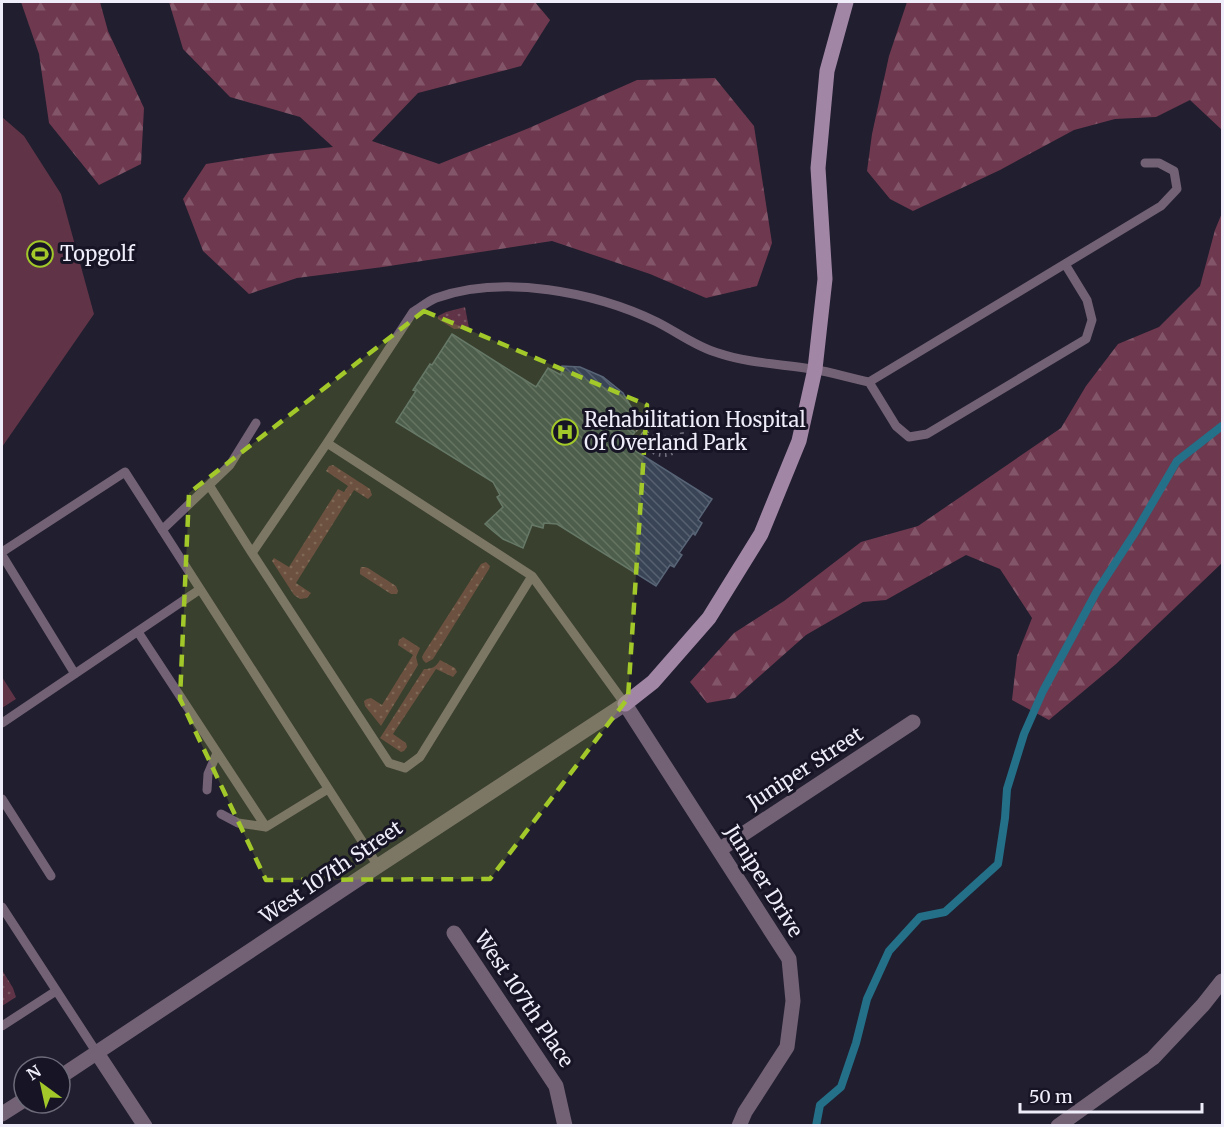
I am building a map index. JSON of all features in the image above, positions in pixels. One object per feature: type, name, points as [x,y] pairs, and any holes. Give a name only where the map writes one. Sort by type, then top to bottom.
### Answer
[{"type":"street","points":[[625,705],[653,682],[710,618],[761,534],[799,441],[815,369],[825,279],[818,168],[827,71],[846,2]]},
{"type":"street","name":"Juniper Drive","points":[[625,705],[789,959],[793,1001],[787,1047],[745,1112],[740,1125]]},
{"type":"street","name":"West 107th Street","points":[[72,1069],[625,705]]},
{"type":"street","name":"Juniper Street","points":[[719,850],[913,722]]},
{"type":"street","name":"West 107th Place","points":[[454,933],[556,1086],[565,1125]]},
{"type":"street","points":[[1058,1125],[1153,1058],[1203,1005],[1222,981]]},
{"type":"street","points":[[97,1053],[145,1125]]},
{"type":"lane","points":[[252,553],[412,312],[434,298],[486,288],[514,287],[551,289],[577,294],[627,309],[716,353],[743,360],[815,369],[869,382],[1161,206],[1177,189],[1173,171],[1160,163],[1145,163]]},
{"type":"lane","points":[[869,382],[896,426],[909,437],[927,434],[1086,339],[1092,320],[1087,300],[1065,264]]},
{"type":"lane","points":[[162,530],[230,465],[256,423]]},
{"type":"lane","points":[[327,443],[532,576],[625,705]]},
{"type":"lane","points":[[75,674],[2,553],[125,472],[378,866]]},
{"type":"lane","points":[[208,485],[389,763],[405,768],[420,757],[532,576]]},
{"type":"lane","points":[[2,723],[199,590]]},
{"type":"lane","points":[[138,632],[266,827]]},
{"type":"lane","points":[[207,790],[208,774],[217,753]]},
{"type":"lane","points":[[221,814],[238,823],[266,827],[328,789]]},
{"type":"lane","points":[[2,799],[51,876]]},
{"type":"lane","points":[[2,907],[97,1053]]},
{"type":"lane","points":[[2,1026],[56,991]]},
{"type":"path","points":[[623,418],[646,436],[681,438]]},
{"type":"path","points":[[664,419],[672,420],[681,432],[681,445],[676,452],[660,455],[653,452],[646,436],[648,429],[655,422],[664,419]]},
{"type":"highlighted area","points":[[424,311],[647,405],[628,698],[490,879],[266,880],[180,699],[189,493]]},
{"type":"shaded area","name":"Topgolf","points":[[2,117],[24,136],[61,194],[94,314],[2,447]]},
{"type":"shaded area","points":[[465,307],[469,328],[454,329],[438,319],[438,316],[446,312]]},
{"type":"shaded area","points":[[333,465],[370,489],[372,495],[368,499],[354,490],[296,583],[311,593],[307,598],[300,599],[294,595],[272,561],[274,558],[289,567],[338,489],[344,492],[348,486],[326,471],[329,466]]},
{"type":"shaded area","points":[[486,562],[490,566],[489,569],[433,659],[426,663],[422,657],[424,653],[481,564]]},
{"type":"shaded area","points":[[361,567],[368,568],[396,586],[397,594],[391,594],[360,574]]},
{"type":"shaded area","points":[[403,637],[420,648],[416,657],[418,665],[381,726],[365,706],[364,701],[371,698],[382,705],[413,655],[398,645],[399,640]]},
{"type":"shaded area","points":[[440,660],[455,668],[457,672],[453,677],[436,669],[393,734],[406,743],[407,747],[401,752],[380,738],[424,669],[434,667]]},
{"type":"shaded area","points":[[2,677],[16,699],[2,708]]},
{"type":"shaded area","points":[[2,970],[16,997],[2,1006]]},
{"type":"green space","points":[[21,2],[100,2],[108,31],[144,108],[141,164],[99,185],[49,123],[39,54]]},
{"type":"green space","points":[[169,2],[535,2],[550,20],[521,66],[418,93],[372,141],[439,164],[529,128],[637,80],[715,78],[754,126],[772,243],[757,286],[706,298],[650,274],[552,241],[297,278],[249,294],[203,251],[183,199],[206,164],[333,147],[300,117],[230,97],[183,49]]},
{"type":"green space","points":[[907,2],[1222,2],[1222,130],[1190,100],[1156,117],[1115,119],[1074,130],[1000,170],[913,211],[890,199],[867,171],[872,134],[889,56]]},
{"type":"green space","points":[[1222,213],[1222,563],[1116,664],[1049,720],[1012,700],[1017,656],[1032,618],[1000,569],[966,555],[886,600],[863,602],[806,635],[735,698],[707,703],[690,682],[734,633],[784,601],[861,542],[918,526],[1061,428],[1086,386],[1118,344],[1159,327],[1200,286]]},
{"type":"building","name":"Rehabilitation Hospital Of Overland Park","points":[[452,334],[536,387],[548,368],[561,375],[562,366],[580,367],[603,377],[623,393],[634,412],[620,419],[623,425],[635,432],[626,445],[712,499],[698,520],[702,523],[695,535],[693,533],[679,553],[682,555],[674,567],[670,565],[656,586],[557,524],[544,523],[543,528],[532,525],[523,548],[503,539],[485,524],[503,507],[497,497],[500,495],[493,482],[396,422],[416,391],[413,390]]},
{"type":"waterway","points":[[816,1126],[820,1105],[841,1087],[856,1043],[867,999],[889,951],[920,917],[945,912],[998,864],[1007,789],[1024,734],[1043,691],[1097,591],[1177,461],[1222,426]]},
{"type":"place","name":"Topgolf","points":[[40,254]]},
{"type":"place","name":"Rehabilitation Hospital Of Overland Park","points":[[565,432]]}]
